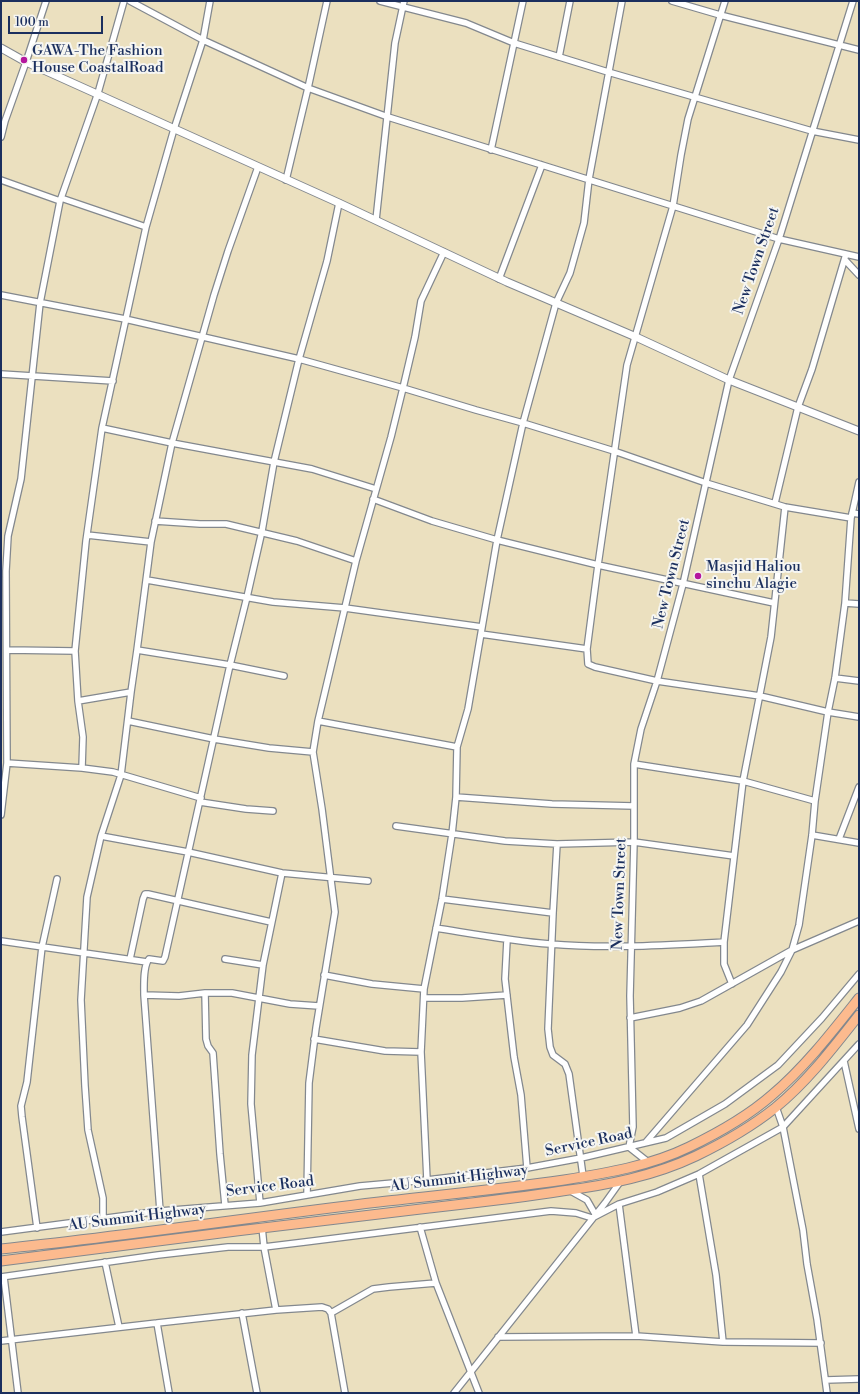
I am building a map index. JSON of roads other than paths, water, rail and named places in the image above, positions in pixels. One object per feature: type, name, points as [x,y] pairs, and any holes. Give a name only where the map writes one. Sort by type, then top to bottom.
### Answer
[{"type":"main road","name":"AU Summit Highway","points":[[1,1249],[306,1210],[532,1185],[603,1174],[648,1162],[689,1147],[718,1132],[747,1114],[772,1095],[800,1068],[859,998]]},
{"type":"main road","name":"AU Summit Highway","points":[[1,1261],[262,1227],[307,1223],[568,1190],[620,1182],[651,1173],[694,1157],[724,1142],[754,1123],[776,1107],[804,1081],[832,1050],[859,1015]]},
{"type":"street","points":[[1,137],[5,121],[46,1]]},
{"type":"street","points":[[1,815],[7,763],[8,722],[4,571],[8,536],[21,479],[40,303],[61,199],[98,93],[124,1]]},
{"type":"street","points":[[130,1],[203,40],[308,88],[388,117],[779,239],[846,257],[859,257]]},
{"type":"street","points":[[82,768],[83,736],[78,702],[75,651],[87,535],[102,428],[146,227],[174,129],[203,40],[210,1]]},
{"type":"street","points":[[286,180],[327,1]]},
{"type":"street","points":[[380,1],[403,4],[466,23],[514,43],[694,97],[812,131],[859,140]]},
{"type":"street","points":[[491,150],[523,1]]},
{"type":"street","points":[[559,57],[570,1]]},
{"type":"street","points":[[427,1180],[421,1052],[424,989],[442,899],[452,834],[456,797],[458,747],[468,709],[497,540],[524,423],[556,303],[570,273],[584,223],[589,179],[622,1]]},
{"type":"street","points":[[672,1],[720,15],[859,50]]},
{"type":"street","points":[[725,1],[694,97],[681,155],[673,206],[627,365],[587,649],[588,664],[595,667],[657,681],[760,696],[828,712],[859,717]]},
{"type":"street","name":"New Town Street","points":[[629,1147],[633,1128],[630,947],[634,842],[634,764],[641,729],[657,681],[683,584],[728,380],[779,239],[853,1]]},
{"type":"street","points":[[376,220],[395,43],[403,4]]},
{"type":"street","points":[[1,48],[26,62],[98,93],[339,203],[499,278],[636,337],[728,380],[859,431]]},
{"type":"street","points":[[499,278],[542,165]]},
{"type":"street","points":[[103,1219],[103,1198],[88,1130],[81,1000],[87,897],[101,836],[121,775],[151,542],[172,443],[228,251],[258,167]]},
{"type":"street","points":[[1,180],[146,227]]},
{"type":"street","points":[[1,940],[147,962],[149,959],[163,961],[262,531],[274,462],[299,359],[327,261],[339,203]]},
{"type":"street","points":[[307,1195],[309,1083],[319,1006],[335,912],[313,752],[318,721],[356,561],[391,437],[403,388],[415,337],[421,301],[444,252]]},
{"type":"street","points":[[846,257],[859,275]]},
{"type":"street","points":[[775,503],[798,407],[812,369],[846,257]]},
{"type":"street","points":[[1,295],[125,319],[299,359],[524,423],[614,451],[706,484],[785,507],[851,516],[859,514]]},
{"type":"street","points":[[1,374],[113,381]]},
{"type":"street","points":[[102,428],[172,443],[312,469],[376,489]]},
{"type":"street","points":[[646,1142],[746,1025],[781,972],[792,950],[799,925],[812,835],[815,801],[828,712],[835,678],[845,603],[851,516],[859,482]]},
{"type":"street","points":[[373,499],[432,521],[497,540],[598,565],[774,603]]},
{"type":"street","points":[[732,984],[724,964],[724,942],[743,781],[771,637],[785,507]]},
{"type":"street","points":[[156,521],[226,524],[262,531],[356,561]]},
{"type":"street","points":[[87,535],[151,542]]},
{"type":"street","points":[[146,580],[273,602],[345,608],[482,627]]},
{"type":"street","points":[[845,603],[859,604]]},
{"type":"street","points":[[481,634],[587,649]]},
{"type":"street","points":[[7,650],[75,651]]},
{"type":"street","points":[[138,650],[230,665],[284,676]]},
{"type":"street","points":[[835,678],[859,681]]},
{"type":"street","points":[[78,702],[131,692]]},
{"type":"street","points":[[128,720],[214,739],[270,748],[313,752]]},
{"type":"street","points":[[318,721],[458,747]]},
{"type":"street","points":[[1,722],[8,722]]},
{"type":"street","points":[[7,763],[82,768],[112,772],[201,800],[246,809],[273,811]]},
{"type":"street","points":[[634,764],[743,781],[815,801]]},
{"type":"street","points":[[839,839],[859,787]]},
{"type":"street","points":[[456,797],[552,804],[634,806]]},
{"type":"street","points":[[396,826],[505,841],[557,844],[634,842],[734,856]]},
{"type":"street","points":[[812,835],[859,843]]},
{"type":"street","points":[[101,836],[188,852],[282,873],[368,881]]},
{"type":"street","points":[[557,844],[548,1029],[550,1047],[553,1055],[565,1064],[569,1074],[584,1176]]},
{"type":"street","points":[[260,1203],[251,1104],[252,1055],[271,922],[280,888],[282,873]]},
{"type":"street","points":[[37,1228],[22,1117],[22,1106],[27,1082],[42,947],[56,879]]},
{"type":"street","points":[[130,959],[144,896],[148,894],[271,922]]},
{"type":"street","points":[[442,899],[553,913]]},
{"type":"street","points":[[630,1018],[680,1008],[701,1001],[792,950],[859,922]]},
{"type":"street","points":[[436,928],[507,940],[551,944],[630,947],[724,942]]},
{"type":"street","points":[[507,940],[505,980],[520,1095],[527,1168]]},
{"type":"street","points":[[225,959],[264,965]]},
{"type":"street","points":[[147,962],[144,978],[144,995],[160,1211]]},
{"type":"street","name":"Service Road","points":[[1,1232],[160,1211],[260,1203],[360,1186],[427,1180],[527,1168],[581,1158],[666,1138],[719,1108],[778,1065],[822,1018],[859,974]]},
{"type":"street","points":[[324,975],[372,984],[424,989]]},
{"type":"street","points":[[144,995],[179,996],[205,993],[232,993],[290,1004],[319,1006]]},
{"type":"street","points":[[205,993],[206,1039],[208,1046],[213,1053],[225,1205]]},
{"type":"street","points":[[424,998],[462,998],[507,995]]},
{"type":"street","points":[[314,1039],[385,1051],[421,1052]]},
{"type":"street","points":[[18,1393],[12,1340],[2,1277],[228,1247],[264,1247],[551,1211],[594,1216],[619,1204],[657,1192],[699,1174],[782,1127],[859,1044]]},
{"type":"street","points":[[844,1061],[859,1129]]},
{"type":"street","points":[[776,1107],[782,1127],[803,1230],[807,1264],[818,1319],[827,1393]]},
{"type":"street","points":[[629,1147],[648,1162]]},
{"type":"street","points":[[699,1174],[716,1275],[723,1342]]},
{"type":"street","points":[[454,1393],[620,1182]]},
{"type":"street","points":[[568,1190],[587,1200],[594,1216]]},
{"type":"street","points":[[619,1204],[636,1336]]},
{"type":"street","points":[[262,1227],[264,1247],[276,1310]]},
{"type":"street","points":[[420,1227],[436,1283],[479,1393]]},
{"type":"street","points":[[106,1262],[119,1327]]},
{"type":"street","points":[[331,1313],[373,1289],[436,1283]]},
{"type":"street","points":[[1,1341],[242,1313],[322,1307],[328,1308],[331,1313],[345,1393]]},
{"type":"street","points":[[242,1313],[257,1393]]},
{"type":"street","points":[[157,1323],[169,1393]]},
{"type":"street","points":[[498,1337],[636,1336],[723,1342],[821,1343]]},
{"type":"street","points":[[826,1380],[859,1379]]},
{"type":"place","name":"GAWA-The Fashion House CoastalRoad","points":[[24,60]]},
{"type":"place","name":"Masjid Haliou sinchu Alagie","points":[[698,576]]}]
